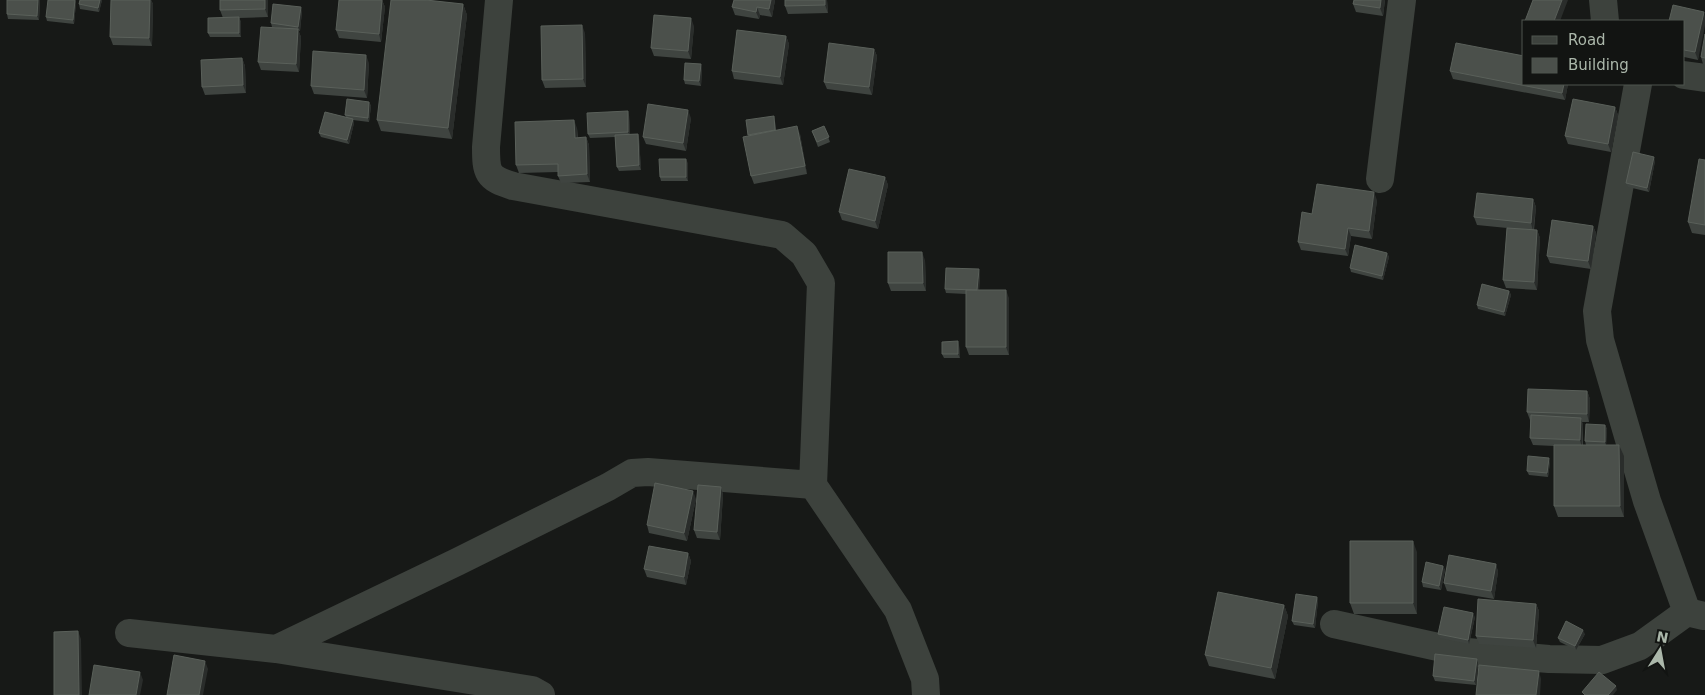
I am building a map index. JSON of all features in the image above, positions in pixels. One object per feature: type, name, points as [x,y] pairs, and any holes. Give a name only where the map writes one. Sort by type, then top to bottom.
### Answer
[{"type":"street","points":[[499,0],[486,147],[486,166],[495,180],[512,186],[782,235],[804,254],[821,283],[813,485],[898,610],[925,679],[926,695]]},
{"type":"street","points":[[1380,179],[1402,0]]},
{"type":"street","points":[[1603,0],[1606,20]]},
{"type":"street","points":[[1685,75],[1705,78]]},
{"type":"street","points":[[1334,624],[1456,651],[1549,659],[1602,660],[1640,646],[1696,614],[1647,501],[1600,340],[1597,311],[1638,85]]},
{"type":"street","points":[[276,649],[466,558],[608,487],[632,473],[648,472],[813,485]]},
{"type":"street","points":[[129,633],[276,649],[532,690],[541,695]]},
{"type":"building","points":[[7,0],[38,0],[37,16],[7,14]]},
{"type":"building","points":[[48,0],[75,0],[73,20],[46,17]]},
{"type":"building","points":[[80,0],[100,0],[98,8],[79,4]]},
{"type":"building","points":[[111,0],[150,0],[149,38],[110,37]]},
{"type":"building","points":[[220,0],[265,0],[265,9],[220,10]]},
{"type":"building","points":[[339,0],[382,0],[379,34],[336,30]]},
{"type":"building","points":[[391,0],[426,0],[463,4],[448,128],[377,120]]},
{"type":"building","points":[[734,0],[771,0],[769,9],[757,7],[756,12],[732,7]]},
{"type":"building","points":[[785,0],[825,0],[825,5],[785,6]]},
{"type":"building","points":[[1354,0],[1381,0],[1380,8],[1353,4]]},
{"type":"building","points":[[1533,0],[1562,0],[1554,20],[1525,20]]},
{"type":"building","points":[[273,4],[301,7],[298,27],[271,23]]},
{"type":"building","points":[[1673,5],[1704,12],[1695,52],[1685,50],[1685,20],[1669,20]]},
{"type":"building","points":[[654,15],[691,18],[688,51],[651,48]]},
{"type":"building","points":[[239,17],[239,33],[208,33],[208,18]]},
{"type":"building","points":[[582,25],[583,79],[542,80],[541,26]]},
{"type":"building","points":[[261,27],[298,29],[296,64],[258,62]]},
{"type":"building","points":[[737,30],[786,36],[780,77],[732,71]]},
{"type":"building","points":[[1705,34],[1705,58],[1701,57]]},
{"type":"building","points":[[829,43],[874,49],[869,87],[824,82]]},
{"type":"building","points":[[1456,43],[1522,56],[1522,85],[1564,85],[1562,93],[1450,71]]},
{"type":"building","points":[[313,51],[366,55],[364,90],[311,86]]},
{"type":"building","points":[[242,58],[243,85],[202,87],[201,60]]},
{"type":"building","points":[[685,63],[701,64],[699,81],[684,80]]},
{"type":"building","points":[[347,99],[369,102],[368,118],[345,115]]},
{"type":"building","points":[[1573,99],[1615,107],[1608,144],[1565,136]]},
{"type":"building","points":[[648,104],[688,110],[683,143],[643,137]]},
{"type":"building","points":[[628,111],[628,132],[588,134],[587,113]]},
{"type":"building","points":[[325,112],[353,119],[347,140],[319,133]]},
{"type":"building","points":[[774,116],[775,130],[748,135],[746,120]]},
{"type":"building","points":[[574,120],[575,138],[586,137],[587,174],[558,176],[558,164],[516,165],[515,122]]},
{"type":"building","points":[[797,126],[805,166],[751,176],[743,137]]},
{"type":"building","points":[[824,126],[829,137],[817,142],[812,131]]},
{"type":"building","points":[[638,134],[639,165],[617,167],[615,135]]},
{"type":"building","points":[[1633,152],[1654,157],[1647,188],[1626,183]]},
{"type":"building","points":[[659,159],[686,159],[686,177],[660,177]]},
{"type":"building","points":[[1699,159],[1705,160],[1705,225],[1688,222]]},
{"type":"building","points":[[849,169],[885,177],[875,221],[839,212]]},
{"type":"building","points":[[1317,184],[1374,192],[1369,231],[1348,228],[1345,249],[1298,242],[1302,212],[1312,214]]},
{"type":"building","points":[[1477,193],[1533,199],[1531,223],[1474,217]]},
{"type":"building","points":[[1552,220],[1593,226],[1588,261],[1547,256]]},
{"type":"building","points":[[1507,228],[1537,230],[1534,282],[1503,280]]},
{"type":"building","points":[[1355,245],[1387,253],[1382,276],[1350,268]]},
{"type":"building","points":[[888,252],[922,252],[923,283],[888,283]]},
{"type":"building","points":[[946,268],[979,269],[977,290],[945,289]]},
{"type":"building","points":[[1482,284],[1509,291],[1504,312],[1477,305]]},
{"type":"building","points":[[966,290],[1006,290],[1006,347],[966,347]]},
{"type":"building","points":[[958,341],[958,354],[942,354],[942,342]]},
{"type":"building","points":[[1528,389],[1587,391],[1587,414],[1527,412]]},
{"type":"building","points":[[1531,415],[1581,418],[1580,440],[1530,438]]},
{"type":"building","points":[[1586,424],[1605,425],[1605,442],[1585,441]]},
{"type":"building","points":[[1554,445],[1619,445],[1620,506],[1554,506]]},
{"type":"building","points":[[1528,456],[1549,458],[1547,473],[1527,471]]},
{"type":"building","points":[[655,483],[693,491],[684,533],[647,525]]},
{"type":"building","points":[[698,485],[721,487],[717,532],[694,530]]},
{"type":"building","points":[[1350,541],[1413,541],[1413,603],[1350,603]]},
{"type":"building","points":[[649,546],[688,553],[684,577],[644,569]]},
{"type":"building","points":[[1449,555],[1496,564],[1491,591],[1444,583]]},
{"type":"building","points":[[1426,562],[1443,566],[1439,586],[1422,582]]},
{"type":"building","points":[[1218,592],[1284,605],[1271,668],[1205,655]]},
{"type":"building","points":[[1296,594],[1317,597],[1313,624],[1292,621]]},
{"type":"building","points":[[1478,599],[1536,604],[1533,640],[1476,636]]},
{"type":"building","points":[[1444,607],[1473,613],[1468,640],[1438,634]]},
{"type":"building","points":[[1566,621],[1583,630],[1575,646],[1558,638]]},
{"type":"building","points":[[78,631],[79,695],[54,695],[54,632]]},
{"type":"building","points":[[1435,654],[1477,659],[1474,681],[1433,676]]},
{"type":"building","points":[[174,655],[205,661],[199,695],[167,695]]},
{"type":"building","points":[[94,665],[140,672],[136,695],[89,695]]},
{"type":"building","points":[[1479,665],[1539,671],[1536,695],[1476,695]]},
{"type":"building","points":[[1599,672],[1616,686],[1608,695],[1585,695],[1582,692]]}]
